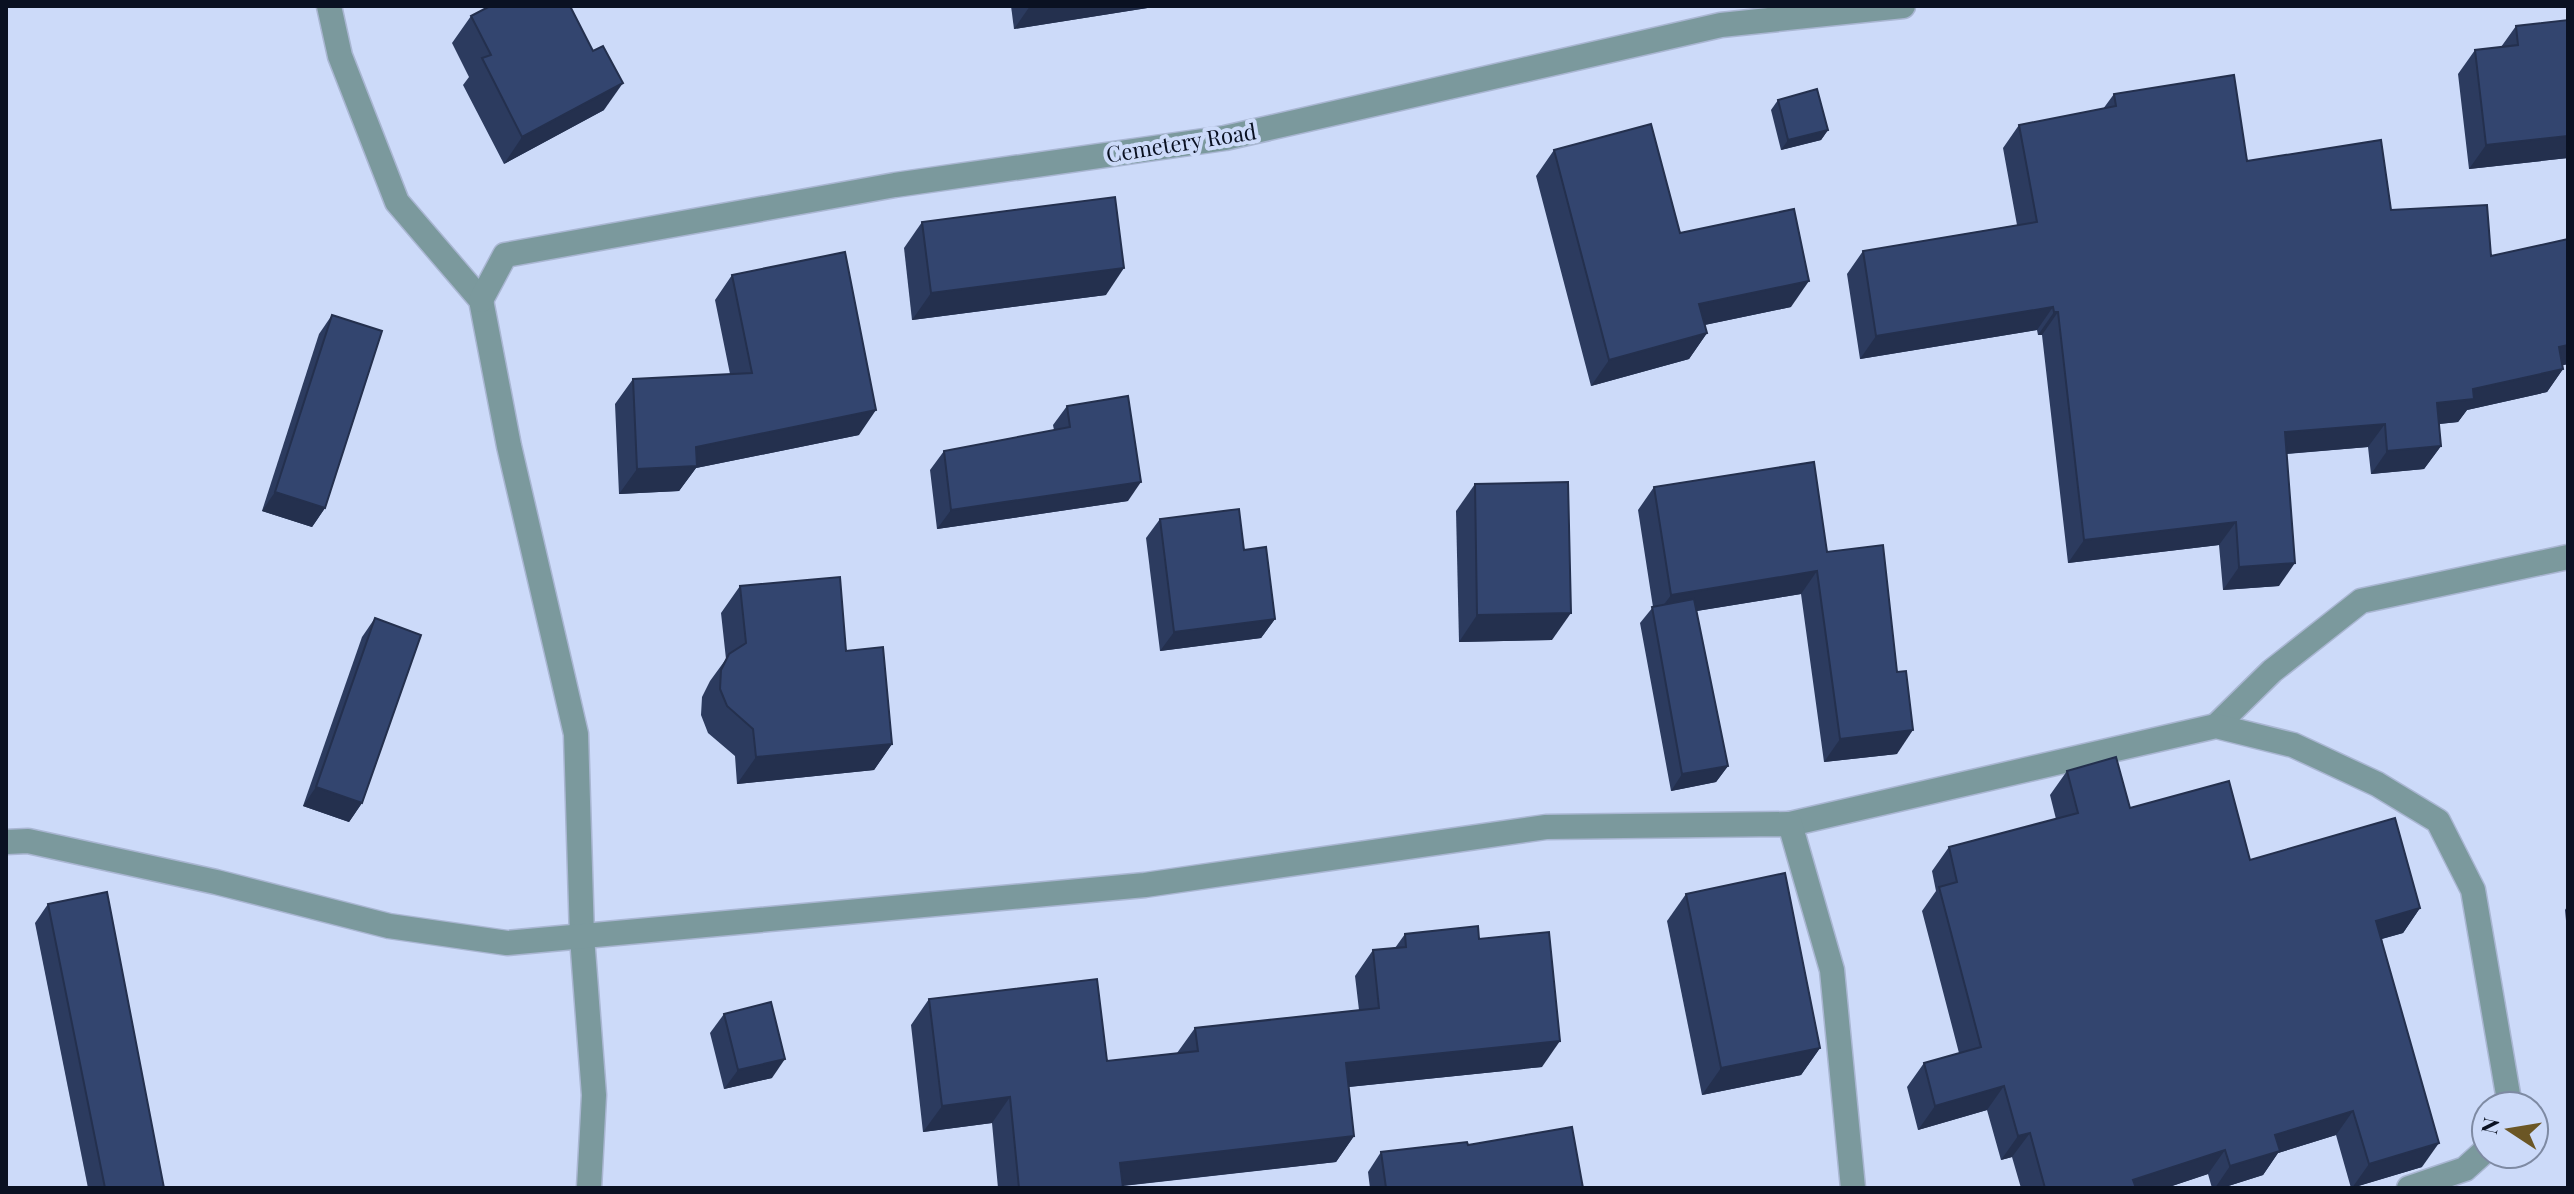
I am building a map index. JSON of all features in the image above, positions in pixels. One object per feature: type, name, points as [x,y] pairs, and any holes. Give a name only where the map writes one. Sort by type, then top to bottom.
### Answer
[{"type":"street","points":[[329,6],[340,56],[397,202],[481,300],[509,446],[576,734],[582,937],[594,1095],[589,1188]]},
{"type":"street","name":"Cemetery Road","points":[[481,300],[505,255],[895,185],[1225,138],[1721,25],[1903,6]]},
{"type":"street","points":[[2216,726],[2272,671],[2361,601],[2568,557]]},
{"type":"street","points":[[6,842],[28,841],[216,882],[389,926],[507,943],[1145,885],[1546,827],[1790,824],[2216,726],[2293,745],[2377,784],[2438,821],[2473,890],[2507,1090]]},
{"type":"street","points":[[1790,824],[1832,970],[1853,1188]]},
{"type":"street","points":[[2409,1188],[2465,1169],[2470,1164]]},
{"type":"building","points":[[490,6],[570,6],[593,51],[603,46],[623,83],[522,137],[482,58],[491,55],[471,16]]},
{"type":"building","points":[[2568,20],[2568,136],[2486,145],[2475,50],[2518,45],[2516,26]]},
{"type":"building","points":[[2234,75],[2247,161],[2381,140],[2391,210],[2487,205],[2491,256],[2568,239],[2568,345],[2559,347],[2563,369],[2473,389],[2474,399],[2437,403],[2441,446],[2387,451],[2385,424],[2285,432],[2295,563],[2239,567],[2236,522],[2084,540],[2058,312],[2054,312],[2053,307],[1876,336],[1863,251],[2037,222],[2019,125],[2116,106],[2114,94]]},
{"type":"building","points":[[1817,89],[1828,130],[1788,140],[1778,100]]},
{"type":"building","points":[[1651,124],[1680,233],[1794,209],[1809,281],[1699,304],[1707,333],[1609,360],[1554,150]]},
{"type":"building","points":[[1115,197],[1124,268],[931,293],[922,222]]},
{"type":"building","points":[[845,252],[876,410],[696,447],[697,466],[637,469],[633,379],[752,373],[732,275]]},
{"type":"building","points":[[332,315],[382,331],[325,508],[275,492]]},
{"type":"building","points":[[1128,396],[1141,482],[951,510],[944,451],[1070,427],[1067,406]]},
{"type":"building","points":[[1814,462],[1827,552],[1883,545],[1897,672],[1906,671],[1913,730],[1840,739],[1817,571],[1671,595],[1654,487]]},
{"type":"building","points":[[1568,482],[1571,613],[1477,615],[1475,484]]},
{"type":"building","points":[[1239,509],[1244,550],[1266,547],[1275,619],[1174,632],[1160,519]]},
{"type":"building","points":[[840,577],[846,651],[883,647],[892,744],[756,757],[753,729],[727,706],[720,689],[721,670],[729,654],[746,643],[740,586]]},
{"type":"building","points":[[1694,599],[1728,766],[1682,774],[1652,607]]},
{"type":"building","points":[[375,618],[421,635],[362,803],[316,787]]},
{"type":"building","points":[[2116,757],[2130,808],[2229,781],[2250,860],[2395,818],[2420,908],[2376,921],[2439,1143],[2369,1164],[2353,1111],[2275,1135],[2280,1151],[2230,1166],[2225,1150],[2133,1180],[2136,1188],[2045,1188],[2030,1133],[2018,1136],[2004,1086],[1935,1106],[1924,1063],[1981,1047],[1939,887],[1957,882],[1949,847],[2078,813],[2067,771]]},
{"type":"building","points":[[1785,873],[1820,1048],[1721,1068],[1686,894]]},
{"type":"building","points":[[107,892],[164,1188],[105,1188],[48,904]]},
{"type":"building","points":[[1478,926],[1479,939],[1549,932],[1560,1041],[1346,1063],[1354,1136],[1120,1163],[1123,1188],[1019,1188],[1010,1097],[942,1106],[929,999],[1097,979],[1107,1061],[1198,1051],[1195,1028],[1379,1008],[1373,950],[1406,947],[1405,934]]},
{"type":"building","points":[[771,1002],[785,1059],[738,1070],[724,1014]]},
{"type":"building","points":[[1572,1127],[1583,1188],[1386,1188],[1381,1152],[1467,1142],[1468,1145]]}]
